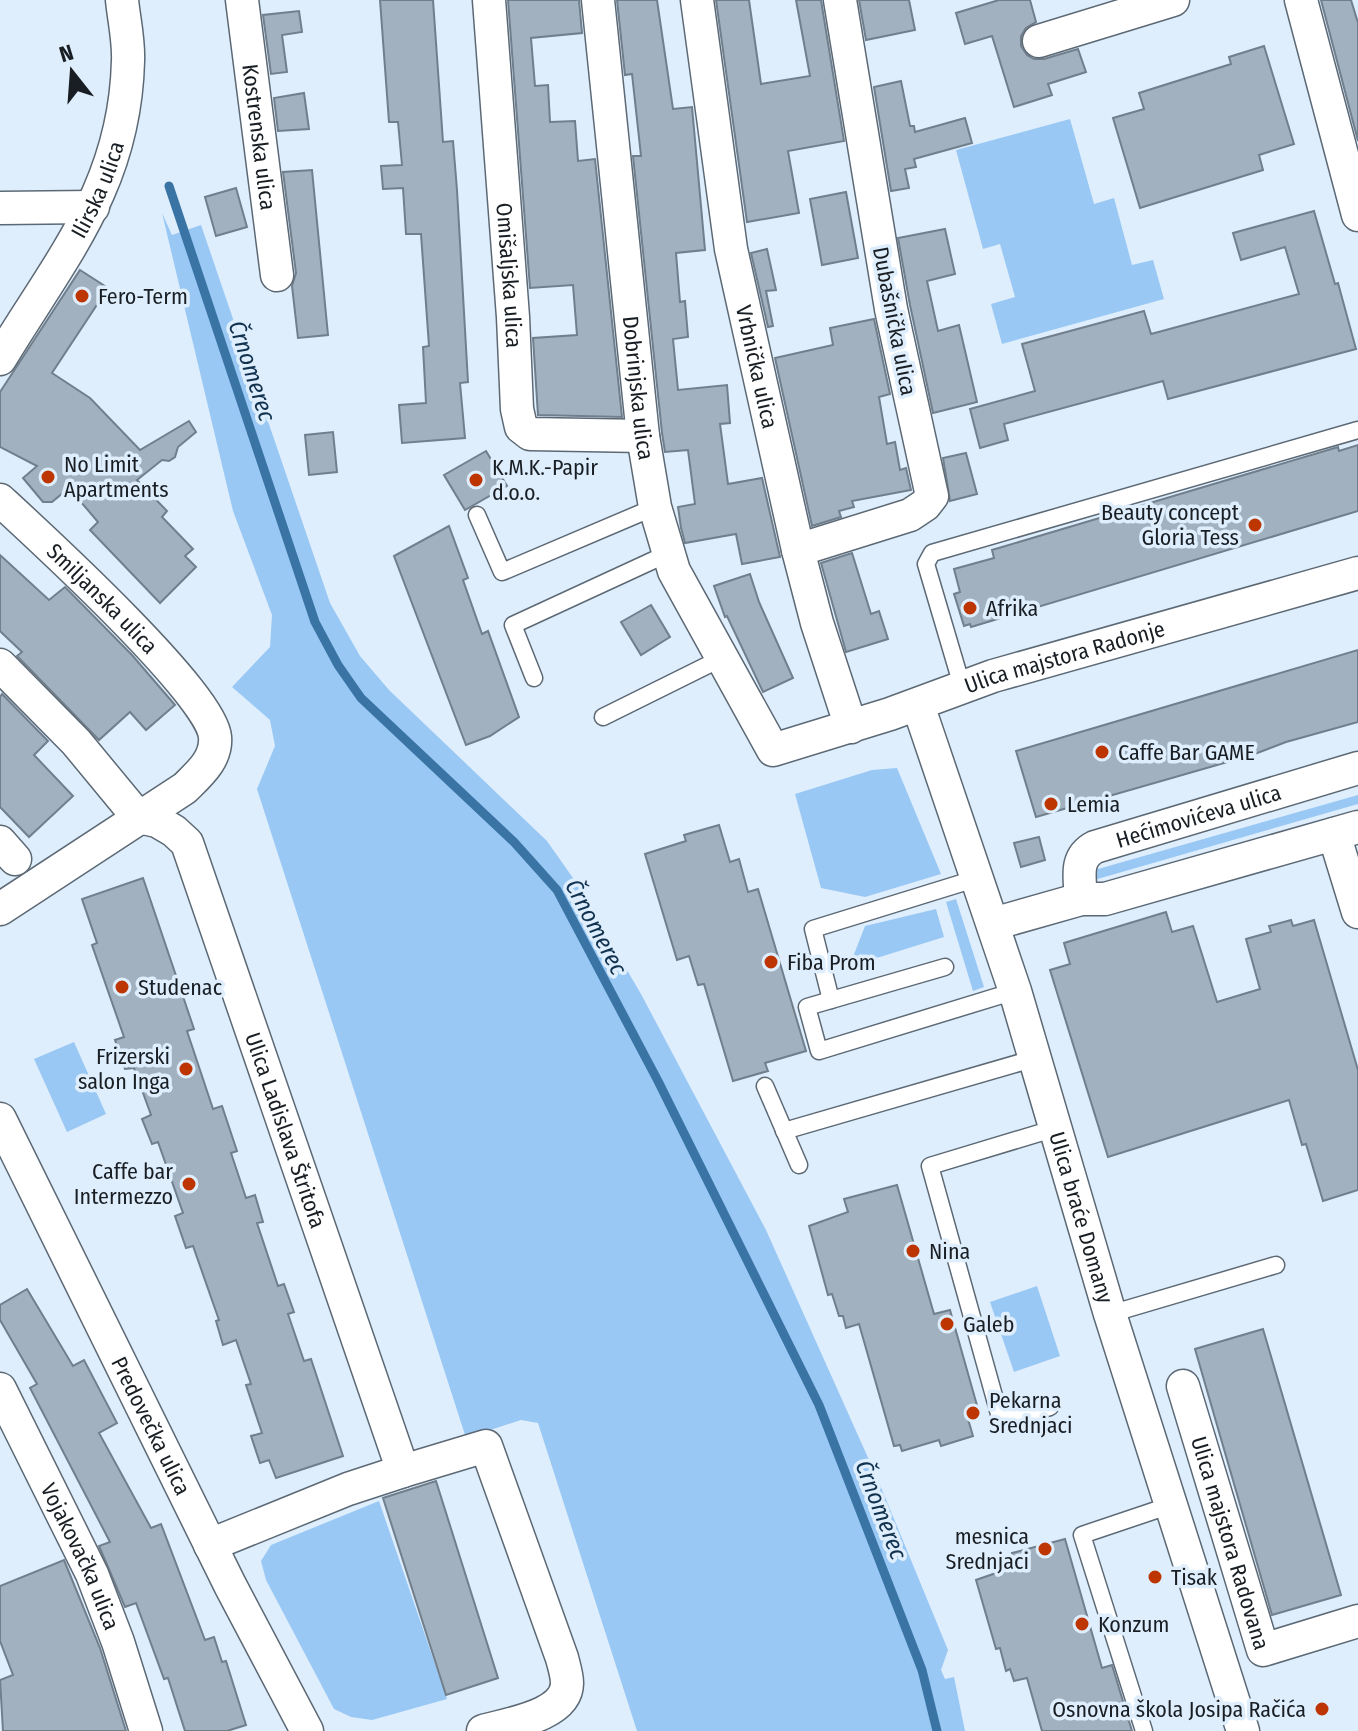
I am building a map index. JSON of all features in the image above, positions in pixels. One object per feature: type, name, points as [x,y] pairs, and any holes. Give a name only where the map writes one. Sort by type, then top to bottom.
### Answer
[{"type":"street","name":"Kostrenska ulica","points":[[242,0],[277,275]]},
{"type":"street","name":"Omišaljska ulica","points":[[489,0],[517,409],[521,427],[530,434],[643,436]]},
{"type":"street","name":"Dobrinjska ulica","points":[[598,0],[643,436],[655,507],[674,571],[773,750]]},
{"type":"street","name":"Vrbnička ulica","points":[[697,0],[731,249],[798,550],[817,623],[851,727]]},
{"type":"street","name":"Dubašnička ulica","points":[[798,550],[910,515],[932,496],[891,309],[840,0]]},
{"type":"street","points":[[1039,41],[1173,0]]},
{"type":"street","points":[[1301,0],[1358,215]]},
{"type":"street","name":"Ilirska ulica","points":[[0,359],[76,239],[108,174],[125,106],[128,58],[126,1]]},
{"type":"street","points":[[0,208],[93,207]]},
{"type":"street","name":"Smiljanska ulica","points":[[0,500],[80,574],[212,721],[214,753],[203,770],[185,788],[138,817]]},
{"type":"street","name":"Ulica majstora Radonje","points":[[773,750],[918,705],[962,686],[1358,573]]},
{"type":"street","points":[[0,665],[76,742],[138,817],[105,842],[0,909]]},
{"type":"street","name":"Ulica braće Domany","points":[[918,705],[1015,991],[1110,1314],[1243,1731]]},
{"type":"street","name":"Hećimovićeva ulica","points":[[1081,899],[1080,863],[1089,849],[1358,768]]},
{"type":"street","name":"Ulica Ladislava Štritofa","points":[[138,817],[157,821],[187,843],[403,1471]]},
{"type":"street","points":[[993,924],[1081,899],[1105,899],[1346,830],[1358,912]]},
{"type":"street","name":"Predovečka ulica","points":[[0,1119],[210,1545],[307,1731]]},
{"type":"street","name":"Ulica majstora Radovana","points":[[1183,1386],[1263,1650],[1358,1621]]},
{"type":"street","name":"Vojakovačka ulica","points":[[0,1389],[92,1574],[118,1642],[146,1731]]},
{"type":"street","points":[[210,1545],[348,1489],[486,1446],[568,1682],[566,1694],[557,1705],[535,1717],[483,1731]]},
{"type":"lane","points":[[962,686],[926,564],[932,553],[1358,430]]},
{"type":"lane","points":[[477,515],[502,572],[655,507]]},
{"type":"lane","points":[[534,678],[513,625],[669,553]]},
{"type":"lane","points":[[603,717],[722,658]]},
{"type":"lane","points":[[831,1000],[813,929],[978,878]]},
{"type":"lane","points":[[945,967],[807,1007],[819,1051],[1015,991]]},
{"type":"lane","points":[[784,1131],[1036,1058]]},
{"type":"lane","points":[[765,1086],[799,1165]]},
{"type":"lane","points":[[1050,1407],[1001,1421],[930,1166],[1056,1128]]},
{"type":"lane","points":[[1110,1314],[1276,1265]]},
{"type":"lane","points":[[1144,1731],[1082,1535],[1171,1505]]},
{"type":"shaded area","points":[[1070,119],[1094,204],[1114,198],[1132,265],[1153,260],[1164,299],[1002,344],[991,304],[1015,297],[1000,244],[983,249],[956,150]]},
{"type":"shaded area","points":[[162,213],[172,235],[201,225],[330,603],[360,656],[389,690],[547,841],[573,878],[641,994],[766,1230],[878,1480],[948,1650],[941,1670],[945,1679],[954,1677],[965,1731],[637,1731],[538,1423],[521,1420],[466,1438],[257,789],[275,746],[270,720],[232,687],[270,647],[272,615],[233,511]]},
{"type":"shaded area","points":[[897,768],[941,874],[865,897],[821,888],[795,794],[872,770]]},
{"type":"shaded area","points":[[1358,795],[1358,804],[1094,880],[1091,871]]},
{"type":"shaded area","points":[[956,899],[984,987],[973,991],[946,902]]},
{"type":"shaded area","points":[[936,909],[944,937],[880,957],[851,962],[865,926]]},
{"type":"shaded area","points":[[74,1042],[106,1114],[67,1132],[34,1059]]},
{"type":"shaded area","points":[[1037,1286],[1060,1356],[1014,1372],[990,1302]]},
{"type":"shaded area","points":[[379,1501],[447,1699],[372,1720],[351,1717],[334,1709],[266,1580],[261,1561],[271,1545]]},
{"type":"building","points":[[380,0],[433,0],[443,142],[453,141],[457,190],[468,382],[460,383],[465,438],[402,443],[399,405],[426,403],[423,347],[429,346],[421,234],[406,234],[403,188],[383,189],[381,166],[402,165],[398,122],[389,122]]},
{"type":"building","points":[[508,0],[579,0],[582,33],[531,38],[535,86],[548,85],[550,122],[575,121],[578,161],[595,159],[622,417],[538,415],[533,338],[577,335],[573,285],[530,288]]},
{"type":"building","points":[[617,0],[657,0],[673,109],[692,107],[705,250],[676,253],[680,302],[685,301],[688,337],[673,339],[678,390],[727,385],[730,423],[720,424],[728,484],[762,478],[780,557],[742,564],[736,534],[685,543],[678,507],[695,504],[688,450],[665,452],[662,433],[633,156],[641,156],[632,74],[625,75]]},
{"type":"building","points":[[716,0],[749,0],[761,84],[810,76],[796,0],[821,0],[844,141],[788,151],[799,213],[747,222]]},
{"type":"building","points":[[859,0],[909,0],[915,30],[866,40]]},
{"type":"building","points":[[999,0],[1030,0],[1036,22],[1026,28],[1021,36],[1021,46],[1027,55],[1044,59],[1078,49],[1086,72],[1048,84],[1052,95],[1014,107],[992,36],[965,44],[956,13]]},
{"type":"building","points":[[1321,0],[1351,0],[1358,23],[1358,141]]},
{"type":"building","points":[[299,11],[302,32],[282,35],[287,72],[271,74],[263,15]]},
{"type":"building","points":[[1264,46],[1294,144],[1259,155],[1263,170],[1140,208],[1113,118],[1144,109],[1139,93],[1231,64],[1229,57]]},
{"type":"building","points":[[901,81],[910,126],[914,126],[915,132],[965,118],[972,143],[914,159],[916,167],[905,169],[909,188],[891,191],[874,87]]},
{"type":"building","points":[[304,93],[309,129],[278,131],[274,98]]},
{"type":"building","points":[[312,170],[328,335],[298,338],[292,286],[296,273],[283,172]]},
{"type":"building","points":[[236,188],[247,227],[216,236],[205,197]]},
{"type":"building","points":[[846,192],[858,258],[822,265],[810,199]]},
{"type":"building","points":[[1314,211],[1356,349],[1168,399],[1163,381],[1004,424],[1008,440],[980,448],[970,409],[1035,391],[1022,344],[1144,311],[1151,334],[1299,294],[1285,247],[1241,260],[1233,233]]},
{"type":"building","points":[[945,229],[955,274],[927,281],[938,331],[959,325],[977,402],[933,413],[898,238]]},
{"type":"building","points":[[767,249],[776,290],[766,291],[773,326],[768,327],[751,253]]},
{"type":"building","points":[[80,270],[108,288],[52,373],[90,398],[140,450],[189,421],[196,432],[178,447],[175,457],[169,461],[162,460],[137,480],[167,511],[162,517],[193,549],[185,556],[196,567],[160,603],[90,530],[98,522],[69,488],[52,502],[43,502],[23,478],[37,466],[0,447],[0,392]]},
{"type":"building","points":[[874,319],[890,394],[879,397],[887,444],[895,442],[900,470],[906,468],[911,490],[852,501],[854,507],[839,511],[841,517],[812,526],[775,358],[833,345],[830,328]]},
{"type":"building","points":[[333,432],[337,472],[309,475],[305,435]]},
{"type":"building","points":[[1358,445],[1358,511],[971,627],[970,624],[964,626],[954,594],[960,592],[954,569],[994,558],[992,550],[1338,447],[1339,451]]},
{"type":"building","name":"K.M.K.-Papir d.o.o.","points":[[486,451],[507,486],[465,510],[444,475]]},
{"type":"building","points":[[966,453],[977,494],[950,501],[943,458]]},
{"type":"building","points":[[449,526],[468,578],[463,580],[482,634],[488,631],[519,717],[490,736],[466,745],[394,556]]},
{"type":"building","points":[[852,553],[871,614],[879,611],[888,639],[846,652],[821,563]]},
{"type":"building","points":[[0,555],[49,600],[65,587],[132,655],[175,705],[146,730],[130,712],[99,740],[17,656],[22,652],[0,631]]},
{"type":"building","points":[[750,574],[793,678],[763,692],[725,617],[714,586]]},
{"type":"building","points":[[651,605],[670,637],[641,655],[621,622]]},
{"type":"building","points":[[1358,650],[1358,722],[1036,817],[1016,751]]},
{"type":"building","points":[[2,694],[48,741],[34,755],[73,796],[29,837],[0,807]]},
{"type":"building","points":[[719,825],[730,862],[739,859],[748,892],[758,889],[806,1051],[765,1063],[768,1071],[733,1081],[704,984],[698,985],[689,956],[677,960],[645,854],[686,841],[684,835]]},
{"type":"building","points":[[1039,837],[1045,860],[1021,867],[1014,843]]},
{"type":"building","points":[[143,878],[194,1029],[187,1031],[213,1109],[222,1106],[237,1151],[231,1153],[246,1198],[255,1195],[263,1222],[257,1223],[278,1286],[284,1284],[294,1312],[288,1314],[304,1361],[311,1359],[343,1456],[276,1478],[269,1460],[260,1463],[251,1436],[262,1433],[246,1385],[251,1384],[236,1340],[223,1345],[216,1321],[219,1320],[193,1246],[186,1248],[175,1216],[183,1213],[158,1142],[152,1144],[142,1119],[151,1115],[134,1068],[125,1069],[115,1040],[124,1037],[92,945],[97,943],[82,899]]},
{"type":"building","points":[[1166,912],[1172,932],[1193,926],[1217,1002],[1260,989],[1246,939],[1271,932],[1269,926],[1291,920],[1293,926],[1314,920],[1358,1070],[1358,1190],[1323,1201],[1289,1100],[1108,1157],[1050,970],[1070,964],[1064,943]]},
{"type":"building","points":[[897,1185],[934,1314],[950,1310],[980,1416],[968,1419],[973,1436],[941,1446],[939,1440],[902,1451],[900,1445],[894,1446],[859,1324],[846,1328],[832,1294],[828,1295],[809,1226],[848,1212],[844,1199]]},
{"type":"building","points":[[27,1289],[73,1366],[84,1360],[117,1423],[99,1433],[151,1528],[161,1524],[205,1640],[214,1637],[222,1662],[226,1661],[246,1725],[227,1731],[185,1731],[168,1678],[164,1679],[136,1603],[125,1607],[99,1546],[110,1542],[30,1388],[37,1384],[0,1320],[0,1305]]},
{"type":"building","points":[[1263,1329],[1341,1595],[1272,1615],[1195,1349]]},
{"type":"building","points":[[436,1481],[498,1678],[446,1695],[383,1498]]},
{"type":"building","points":[[1065,1539],[1102,1668],[1112,1665],[1132,1731],[1042,1731],[1027,1678],[1014,1681],[1010,1669],[1006,1671],[1000,1648],[996,1649],[976,1580],[1016,1566],[1012,1553]]},
{"type":"building","points":[[64,1560],[100,1648],[126,1731],[3,1731],[0,1680],[13,1675],[0,1641],[0,1586]]},
{"type":"waterway","name":"Črnomerec","points":[[169,186],[315,622],[338,665],[361,698],[514,842],[557,890],[658,1081],[819,1405],[922,1670],[937,1731]]},
{"type":"place","name":"Fero-Term","points":[[82,296]]},
{"type":"place","name":"No Limit Apartments","points":[[48,477]]},
{"type":"place","name":"K.M.K.-Papir d.o.o.","points":[[476,480]]},
{"type":"place","name":"Beauty concept Gloria Tess","points":[[1255,525]]},
{"type":"place","name":"Afrika","points":[[970,608]]},
{"type":"place","name":"Caffe Bar GAME","points":[[1102,752]]},
{"type":"place","name":"Lemia","points":[[1051,804]]},
{"type":"place","name":"Fiba Prom","points":[[771,962]]},
{"type":"place","name":"Studenac","points":[[122,987]]},
{"type":"place","name":"Frizerski salon Inga","points":[[186,1069]]},
{"type":"place","name":"Caffe bar Intermezzo","points":[[189,1184]]},
{"type":"place","name":"Nina","points":[[913,1251]]},
{"type":"place","name":"Galeb","points":[[947,1324]]},
{"type":"place","name":"Pekarna Srednjaci","points":[[973,1413]]},
{"type":"place","name":"mesnica Srednjaci","points":[[1045,1549]]},
{"type":"place","name":"Tisak","points":[[1155,1577]]},
{"type":"place","name":"Konzum","points":[[1082,1624]]},
{"type":"place","name":"Osnovna škola Josipa Račića","points":[[1322,1709]]}]
